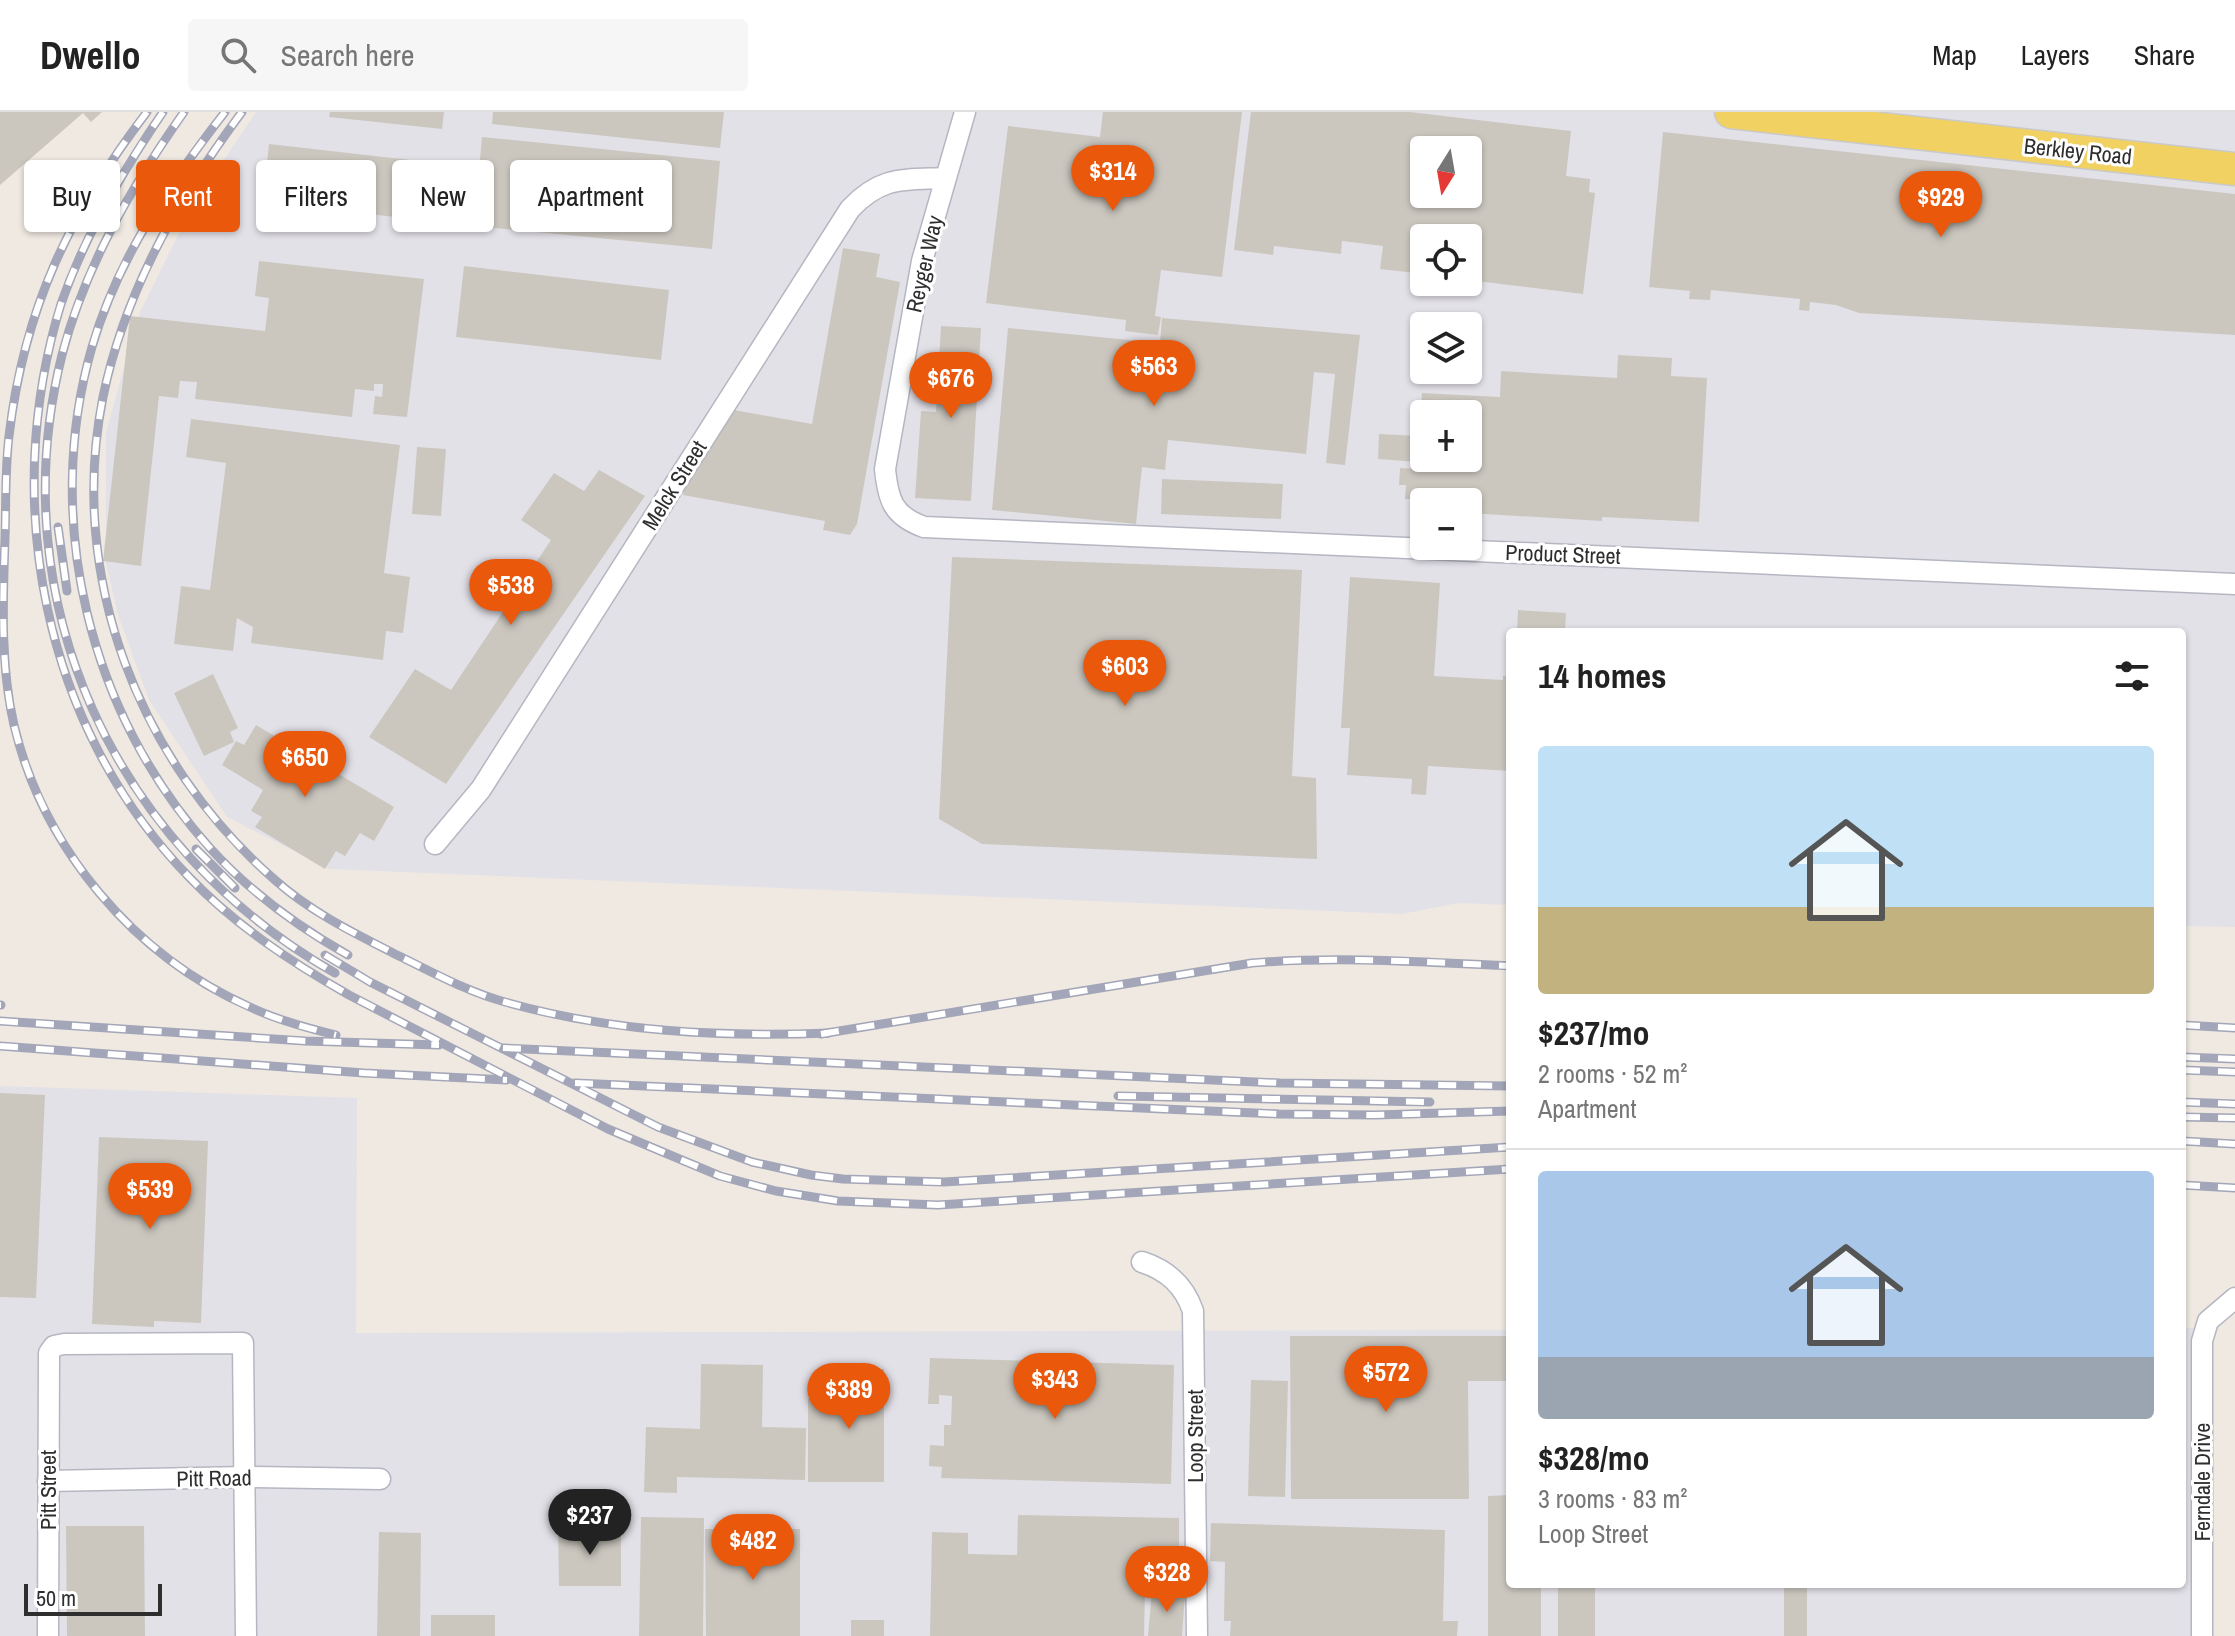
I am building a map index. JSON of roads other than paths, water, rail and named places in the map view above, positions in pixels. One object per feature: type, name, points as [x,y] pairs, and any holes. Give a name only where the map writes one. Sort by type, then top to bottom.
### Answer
[{"type":"main road","name":"Berkley Road","points":[[1731,112],[2235,169]]},
{"type":"street","name":"Reyger Way","points":[[897,511],[887,495],[885,469],[922,261],[965,112]]},
{"type":"street","name":"Melck Street","points":[[435,844],[481,789],[850,209],[866,191],[882,184],[945,178]]},
{"type":"street","name":"Product Street","points":[[897,511],[908,521],[924,527],[2235,584]]},
{"type":"street","name":"Loop Street","points":[[1142,1262],[1164,1271],[1177,1282],[1193,1311],[1197,1636]]},
{"type":"street","name":"Ferndale Drive","points":[[2202,1636],[2202,1341],[2211,1317],[2235,1298]]},
{"type":"street","name":"Pitt Street","points":[[48,1636],[47,1361],[54,1346],[243,1343],[246,1477]]},
{"type":"street","name":"Pitt Road","points":[[48,1481],[246,1477],[380,1479]]},
{"type":"street","points":[[246,1477],[246,1636]]},
{"type":"railway","points":[[147,112],[95,187],[73,225],[39,304],[16,389],[7,461],[3,608],[6,679],[14,725],[28,770],[47,814],[71,855],[99,893],[132,928],[168,959],[208,985],[271,1016],[336,1035]]},
{"type":"railway","points":[[163,112],[106,205],[81,253],[61,304],[43,379],[35,456],[36,533],[47,608],[68,682],[99,752],[139,817],[189,877],[245,927],[349,995],[608,1129],[720,1176],[776,1191],[838,1201],[938,1205],[1506,1169]]},
{"type":"railway","points":[[184,112],[112,228],[83,290],[62,355],[47,447],[48,538],[63,626],[93,710],[136,788],[191,858],[258,921],[335,973]]},
{"type":"railway","points":[[225,112],[147,223],[103,314],[92,347],[78,413],[72,479],[75,546],[87,612],[106,676],[133,738],[168,795],[210,848],[241,879],[292,920],[348,955]]},
{"type":"railway","points":[[242,112],[176,212],[140,284],[112,359],[103,397],[94,465],[96,532],[106,598],[124,662],[151,723],[186,780],[227,833],[275,880],[304,903],[367,939],[478,993],[545,1012],[625,1026],[707,1033],[829,1033]]},
{"type":"railway","points":[[58,527],[67,591]]},
{"type":"railway","points":[[196,849],[235,888]]},
{"type":"railway","points":[[325,955],[370,982],[658,1127],[752,1162],[811,1175],[944,1182],[1506,1147]]},
{"type":"railway","points":[[821,1034],[1252,963],[1349,960],[1506,966]]},
{"type":"railway","points":[[0,1021],[305,1041],[439,1045]]},
{"type":"railway","points":[[2186,1025],[2235,1028]]},
{"type":"railway","points":[[0,1046],[364,1073],[507,1080]]},
{"type":"railway","points":[[503,1048],[1280,1083],[1506,1086]]},
{"type":"railway","points":[[2186,1057],[2235,1059]]},
{"type":"railway","points":[[2186,1070],[2235,1072]]},
{"type":"railway","points":[[575,1083],[1279,1114],[1506,1111]]},
{"type":"railway","points":[[1118,1096],[1430,1102]]},
{"type":"railway","points":[[2186,1102],[2235,1104]]},
{"type":"railway","points":[[2186,1117],[2235,1118]]},
{"type":"railway","points":[[2186,1141],[2235,1144]]},
{"type":"railway","points":[[2186,1185],[2235,1188]]}]
